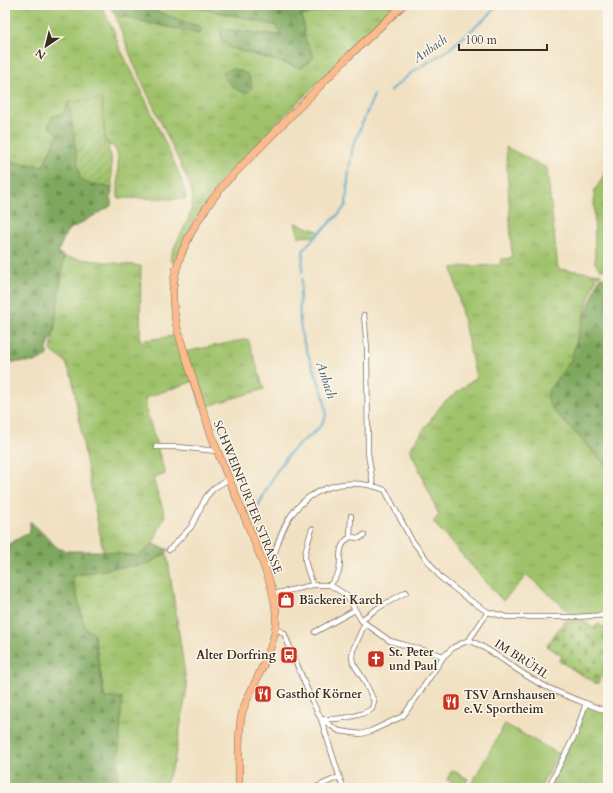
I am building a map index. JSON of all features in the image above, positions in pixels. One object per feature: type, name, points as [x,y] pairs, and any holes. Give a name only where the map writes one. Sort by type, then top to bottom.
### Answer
[{"type":"main road","name":"SCHWEINFURTER STRASSE","points":[[239,788],[241,717],[249,695],[265,662],[276,629],[274,594],[217,450],[179,335],[173,305],[173,287],[177,266],[195,227],[207,206],[225,183],[349,56],[402,5]]},
{"type":"street","points":[[364,315],[367,348],[368,453],[373,485]]},
{"type":"street","points":[[156,447],[217,450]]},
{"type":"street","points":[[169,550],[192,527],[206,497],[214,488],[229,480]]},
{"type":"street","points":[[265,569],[272,562],[283,530],[295,511],[304,502],[316,493],[328,487],[343,483],[373,485],[385,490],[411,539],[441,578],[459,593],[488,612],[507,617],[575,617],[608,615]]},
{"type":"street","points":[[350,537],[351,516]]},
{"type":"street","points":[[312,529],[304,553],[304,558],[305,566],[313,585]]},
{"type":"street","points":[[330,585],[339,572],[339,560],[343,542],[350,537],[360,538],[364,535]]},
{"type":"street","points":[[274,594],[313,585],[330,585],[346,595],[363,622],[390,641],[444,656]]},
{"type":"street","points":[[321,719],[337,720],[367,712],[372,709],[374,701],[364,680],[353,663],[353,650],[363,622],[406,592]]},
{"type":"street","points":[[315,632],[355,610]]},
{"type":"street","points":[[321,719],[339,731],[361,734],[393,721],[405,713],[444,656],[454,647],[469,640],[488,612]]},
{"type":"street","points":[[276,629],[284,633],[312,702],[321,719],[343,788]]},
{"type":"street","name":"IM BRÜHL","points":[[469,640],[485,647],[535,682],[570,699],[586,703],[608,712]]},
{"type":"street","points":[[548,788],[576,733],[586,703]]},
{"type":"street","points":[[314,788],[339,778]]},
{"type":"green space","points":[[5,5],[101,5],[114,32],[119,47],[137,81],[178,171],[186,199],[118,198],[118,156],[115,148],[105,141],[102,99],[69,102],[63,114],[58,134],[43,166],[11,162],[7,175],[5,174]]},
{"type":"green space","points":[[109,5],[139,5],[202,28],[199,34],[115,15]]},
{"type":"green space","points":[[139,5],[187,5],[275,25],[282,34],[278,35],[221,29],[221,40],[231,48],[301,68],[314,57],[305,39],[302,15],[352,5],[396,5],[263,137],[217,186],[194,220],[174,262],[171,262],[170,259],[191,211],[192,192],[135,67],[115,15],[199,34],[202,28]]},
{"type":"green space","points":[[187,5],[352,5],[302,15],[305,39],[314,57],[301,68],[231,48],[221,40],[221,29],[278,35],[281,34],[275,25]]},
{"type":"green space","points":[[232,69],[244,72],[249,76],[252,88],[246,93],[232,86],[221,73]]},
{"type":"green space","points":[[102,99],[105,141],[110,145],[108,149],[111,155],[112,188],[87,183],[80,178],[69,102]]},
{"type":"green space","points":[[69,102],[80,178],[87,183],[112,188],[111,206],[67,231],[58,252],[64,257],[54,331],[47,349],[47,356],[34,362],[5,362],[5,174],[7,175],[11,162],[43,166],[58,134],[48,126],[53,116],[63,114]]},
{"type":"green space","points":[[506,147],[547,168],[558,269],[601,274],[597,277],[589,298],[571,360],[562,373],[553,410],[608,467],[608,615],[575,617],[527,575],[503,601],[433,522],[439,515],[410,449],[442,404],[476,378],[452,268],[500,265],[501,259],[512,258]]},
{"type":"green space","points":[[608,163],[607,270],[600,269],[595,263],[594,191],[602,179]]},
{"type":"green space","points":[[295,223],[321,232],[316,236],[299,237]]},
{"type":"green space","points":[[64,257],[141,266],[140,341],[179,335],[184,352],[248,339],[264,389],[201,408],[194,381],[145,398],[147,412],[165,474],[153,479],[165,515],[153,544],[138,556],[103,551],[72,377],[65,361],[51,351]]},
{"type":"green space","points":[[601,277],[608,278],[608,467],[553,410],[548,400],[548,391],[571,360],[580,329]]},
{"type":"green space","points":[[30,521],[58,548],[66,551],[103,551],[138,556],[153,544],[169,550],[151,562],[138,566],[120,567],[72,576],[85,628],[94,634],[104,698],[122,698],[117,788],[5,788],[5,546],[30,532]]},
{"type":"green space","points":[[167,553],[187,688],[174,763],[164,788],[117,788],[122,698],[105,698],[94,634],[85,628],[72,576],[120,567],[138,566],[151,562]]},
{"type":"green space","points":[[564,621],[584,621],[593,628],[598,624],[604,627],[608,625],[608,668],[597,684],[559,661],[562,656],[547,646]]},
{"type":"green space","points":[[586,703],[608,712],[608,788],[548,788],[567,749]]},
{"type":"green space","points":[[505,724],[559,754],[540,788],[469,788]]},
{"type":"green space","points":[[452,770],[468,779],[463,788],[447,780]]},
{"type":"waterway","name":"Anbach","points":[[390,91],[411,73],[448,50],[487,17],[498,5]]},
{"type":"waterway","name":"Anbach","points":[[302,272],[303,251],[346,205],[349,169],[353,146],[374,95]]},
{"type":"waterway","name":"Anbach","points":[[255,512],[271,481],[285,459],[295,448],[315,432],[323,423],[325,418],[326,411],[321,390],[302,336],[299,308],[302,279]]},
{"type":"place","name":"Bäckerei Karch","points":[[286,600]]},
{"type":"place","name":"Alter Dorfring","points":[[289,655]]},
{"type":"place","name":"St. Peter und Paul","points":[[376,659]]},
{"type":"place","name":"Gasthof Körner","points":[[263,694]]},
{"type":"place","name":"TSV Arnshausen e.V. Sportheim","points":[[451,702]]}]
